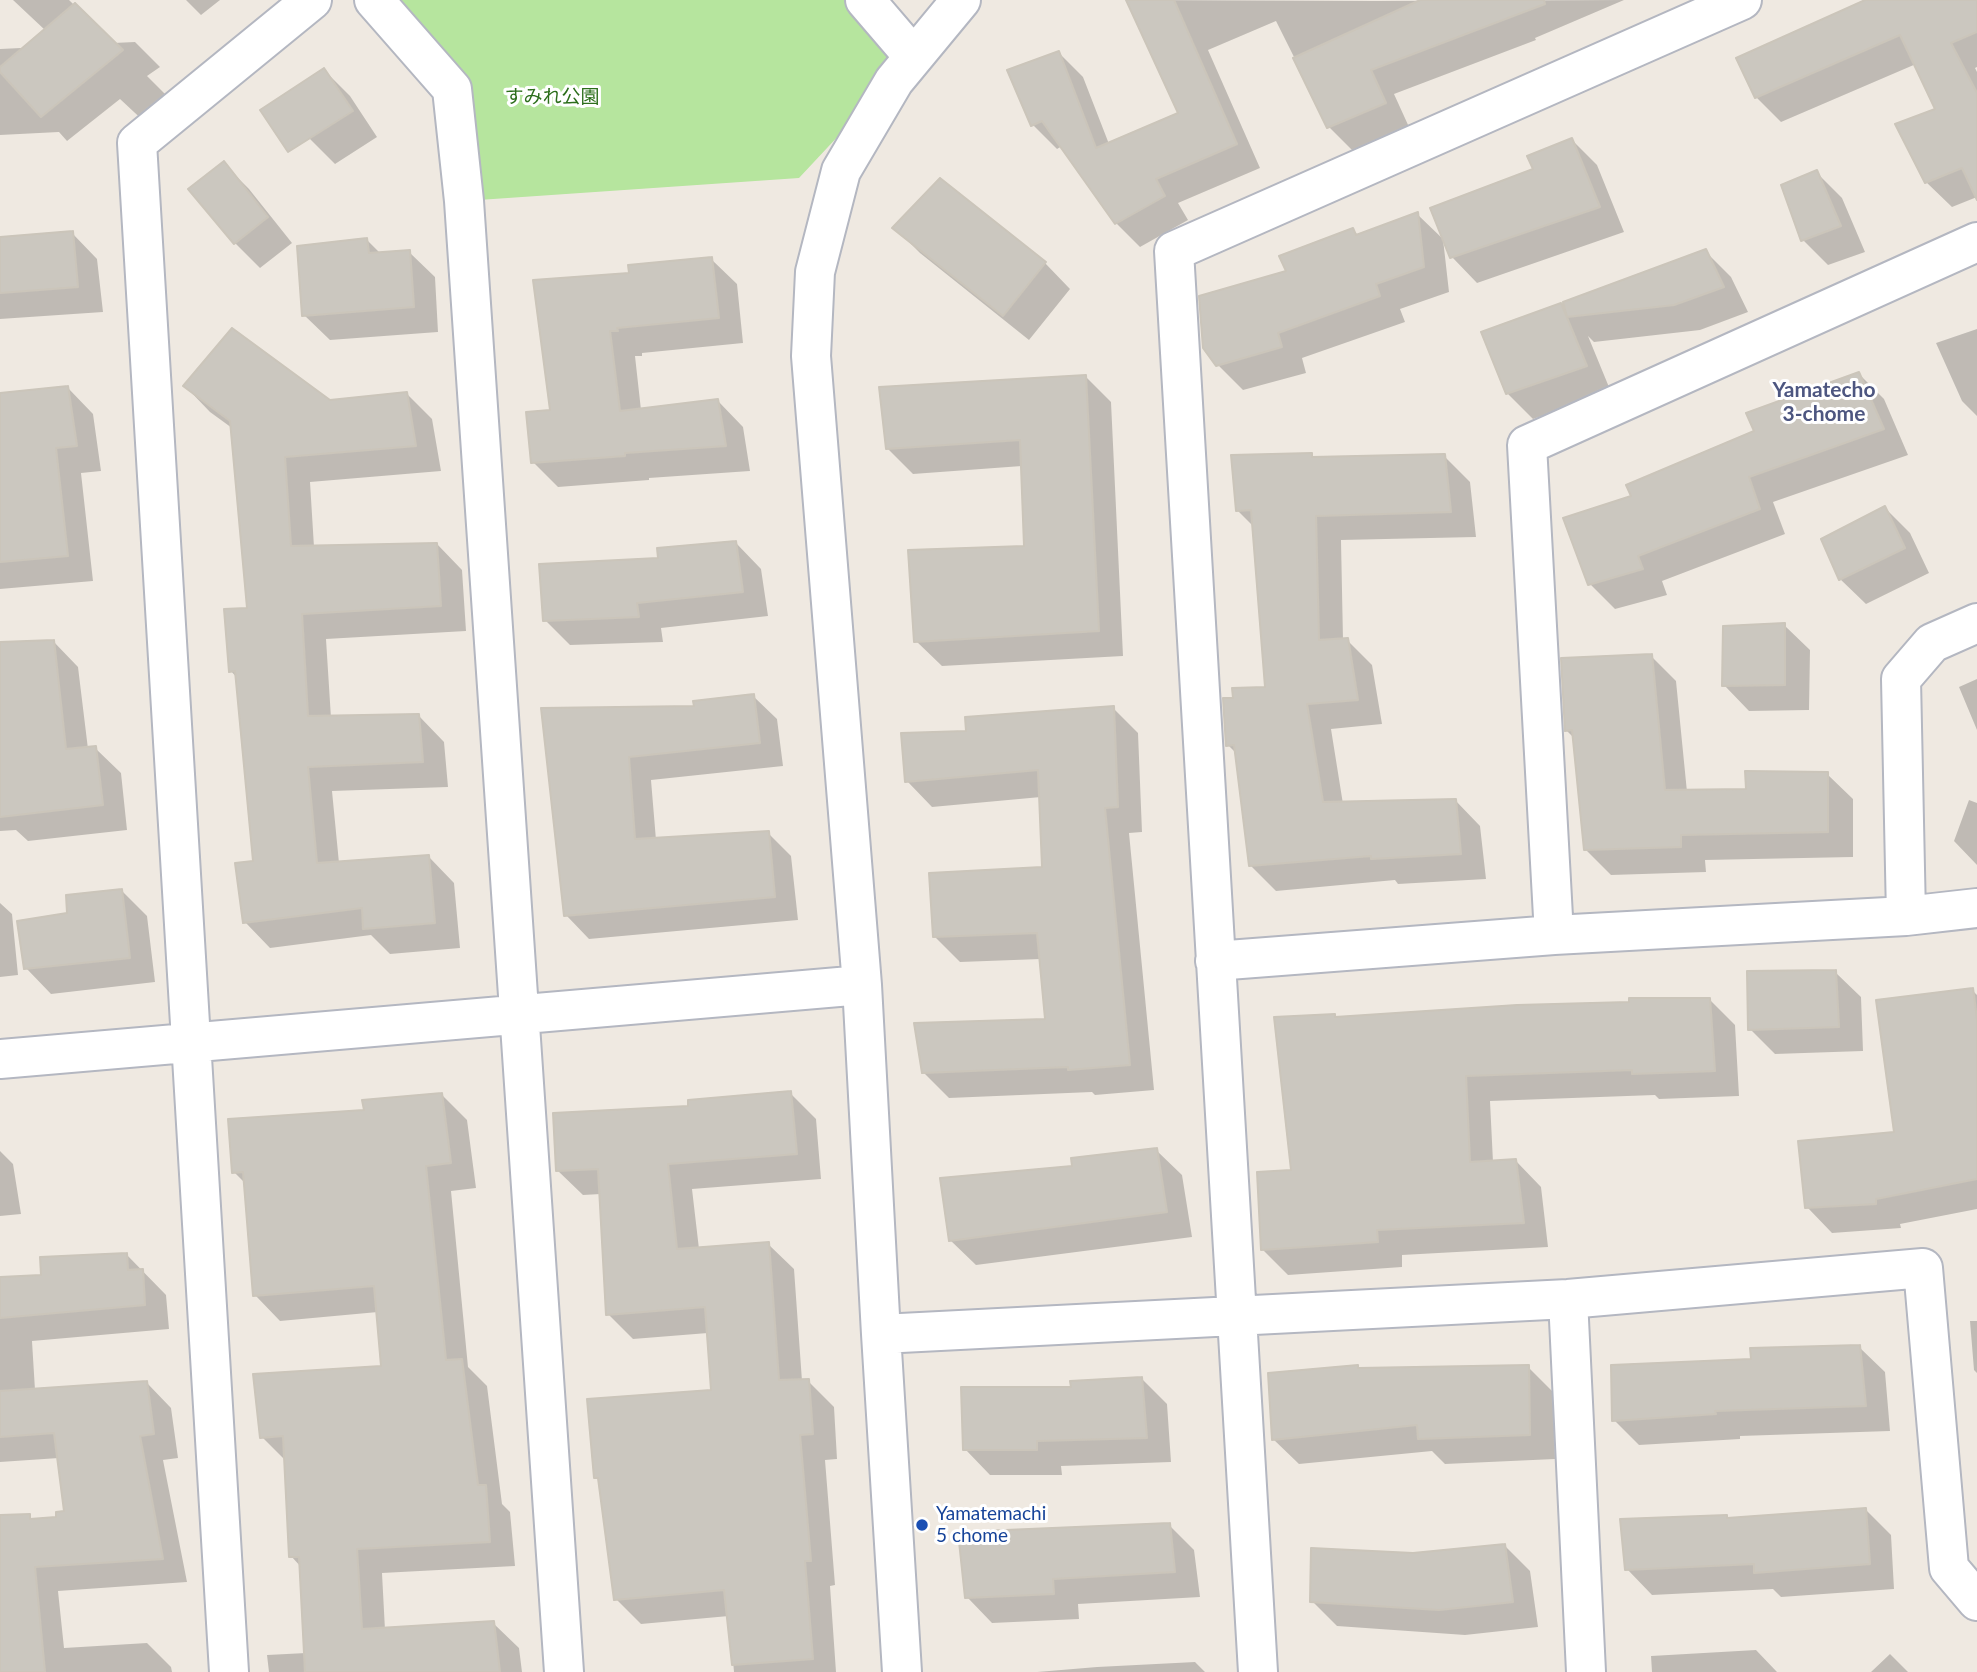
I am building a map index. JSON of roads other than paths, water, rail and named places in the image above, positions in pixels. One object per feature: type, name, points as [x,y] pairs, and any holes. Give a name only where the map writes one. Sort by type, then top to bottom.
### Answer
[{"type":"street","points":[[229,1672],[137,144],[312,0]]},
{"type":"street","points":[[374,0],[452,89],[465,215],[564,1672]]},
{"type":"street","points":[[865,0],[914,56]]},
{"type":"street","points":[[902,1672],[862,985],[811,356],[815,272],[841,171],[894,81],[961,0]]},
{"type":"street","points":[[1258,1672],[1174,251],[1742,0]]},
{"type":"street","points":[[1554,935],[1527,445],[1977,242]]},
{"type":"street","points":[[1906,916],[1902,679],[1932,643],[1977,623]]},
{"type":"street","points":[[1215,961],[1554,935],[1906,916],[1977,908]]},
{"type":"street","points":[[0,1059],[862,985]]},
{"type":"street","points":[[881,1334],[1568,1299],[1923,1268],[1949,1568],[1977,1601]]},
{"type":"street","points":[[1568,1299],[1587,1672]]},
{"type":"place","name":"Yamatemachi 5 chome","points":[[922,1525]]},
{"type":"district","name":"Yamatecho 3-chome","points":[[1824,402]]},
{"type":"park label","name":"すみれ公園","points":[[552,97]]}]
